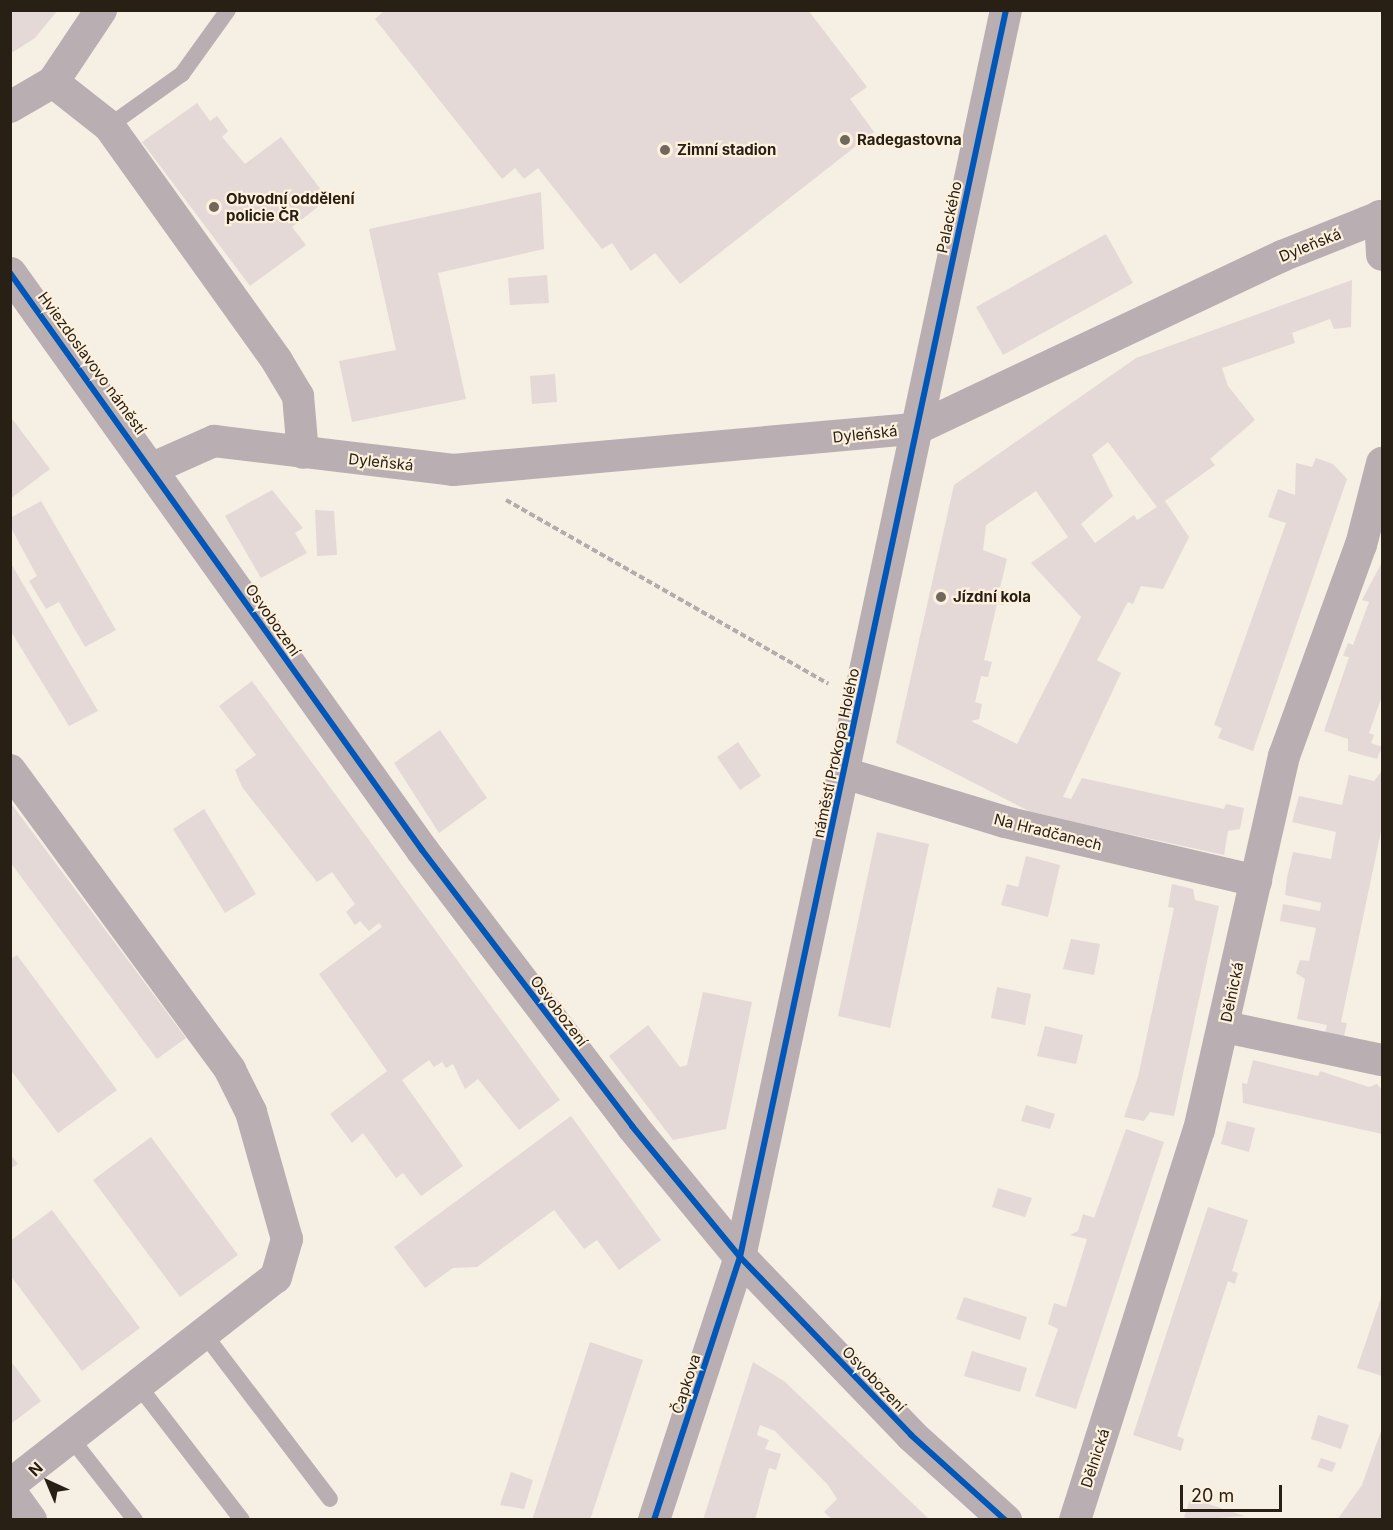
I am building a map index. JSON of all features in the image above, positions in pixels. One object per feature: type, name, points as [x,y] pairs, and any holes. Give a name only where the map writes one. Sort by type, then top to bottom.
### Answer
[{"type":"street","points":[[10,107],[54,82],[101,10]]},
{"type":"street","name":"Palackého","points":[[916,429],[1006,10]]},
{"type":"street","points":[[54,82],[109,126],[282,369],[297,396],[303,453],[214,441],[153,468]]},
{"type":"street","points":[[1381,216],[1383,255]]},
{"type":"street","name":"Dyleňská","points":[[303,453],[453,470],[916,429],[1282,256],[1381,216]]},
{"type":"street","name":"Hviezdoslavovo náměstí","points":[[10,273],[153,468]]},
{"type":"street","name":"náměstí Prokopa Holého","points":[[740,1257],[916,429]]},
{"type":"street","name":"Dělnická","points":[[1075,1520],[1199,1130],[1225,1027],[1284,756],[1361,544],[1383,463]]},
{"type":"street","name":"Osvobození","points":[[153,468],[422,850],[632,1126],[740,1257],[911,1435],[1005,1520]]},
{"type":"street","points":[[10,770],[220,1056],[251,1112],[282,1205],[286,1255],[276,1276],[204,1335],[10,1485]]},
{"type":"street","name":"Na Hradčanech","points":[[844,773],[1005,822],[1256,881]]},
{"type":"street","points":[[1225,1027],[1383,1060]]},
{"type":"street","name":"Čapkova","points":[[654,1520],[740,1257]]},
{"type":"street","points":[[10,1491],[31,1520]]},
{"type":"lane","points":[[109,126],[182,74],[228,10]]},
{"type":"lane","points":[[204,1335],[330,1499]]},
{"type":"lane","points":[[138,1384],[242,1520]]},
{"type":"lane","points":[[70,1437],[135,1520]]},
{"type":"building","points":[[10,10],[58,10],[35,38],[10,54]]},
{"type":"building","name":"Zimní stadion","points":[[385,10],[808,10],[867,87],[850,99],[874,132],[680,284],[655,253],[631,271],[612,243],[602,249],[538,168],[524,179],[515,168],[502,179],[375,19]]},
{"type":"building","points":[[197,103],[210,121],[217,116],[228,131],[222,137],[245,164],[281,137],[328,199],[292,227],[306,245],[250,286],[142,142]]},
{"type":"building","points":[[541,192],[544,249],[438,273],[466,399],[352,422],[339,361],[396,350],[369,229]]},
{"type":"building","points":[[1106,234],[1133,283],[1003,355],[976,307]]},
{"type":"building","points":[[547,275],[549,303],[510,305],[508,278]]},
{"type":"building","points":[[1352,280],[1351,327],[1334,329],[1330,319],[1292,333],[1295,343],[1222,368],[1228,386],[1255,420],[1210,459],[1215,465],[1165,501],[1189,537],[1163,589],[1141,586],[1133,604],[1128,602],[1097,660],[1121,673],[1063,797],[1071,799],[1082,778],[1224,809],[1226,804],[1244,808],[1240,829],[1228,831],[1224,855],[1074,822],[1052,823],[896,743],[954,485],[1136,358]],"holes":[[[1108,442],[1157,507],[1137,520],[1134,515],[1095,543],[1081,524],[1113,496],[1092,455]],[[1036,491],[1068,537],[1031,563],[1081,617],[1017,744],[971,721],[979,719],[982,704],[975,702],[981,676],[988,677],[992,662],[984,660],[997,604],[1004,605],[1007,590],[1000,588],[1007,559],[983,550],[986,525]]]},
{"type":"building","points":[[555,374],[557,402],[532,404],[530,376]]},
{"type":"building","points":[[10,416],[50,469],[10,499]]},
{"type":"building","points":[[1316,458],[1333,464],[1347,479],[1253,751],[1218,738],[1222,728],[1214,725],[1286,523],[1268,517],[1278,489],[1295,495],[1296,463],[1312,467]]},
{"type":"building","points":[[272,490],[303,528],[295,533],[307,553],[261,578],[225,516]]},
{"type":"building","points":[[41,501],[116,630],[85,647],[59,602],[46,609],[29,581],[37,576],[10,526],[10,518]]},
{"type":"building","points":[[315,510],[334,511],[337,555],[317,556]]},
{"type":"building","points":[[10,562],[98,711],[69,726],[10,630]]},
{"type":"building","points":[[1382,562],[1382,696],[1369,733],[1374,735],[1371,743],[1382,747],[1377,759],[1348,751],[1348,739],[1324,731],[1349,657],[1343,656],[1348,643],[1353,645],[1369,602],[1362,600]]},
{"type":"building","points":[[252,681],[560,1100],[519,1130],[478,1079],[465,1089],[453,1064],[446,1068],[442,1062],[434,1067],[429,1060],[402,1080],[463,1166],[421,1196],[403,1173],[396,1178],[363,1133],[352,1143],[330,1114],[387,1071],[319,974],[382,927],[379,923],[369,931],[360,921],[355,925],[346,912],[355,904],[332,872],[317,882],[242,787],[235,770],[256,755],[219,706]]},
{"type":"building","points":[[440,730],[487,798],[439,833],[394,763]]},
{"type":"building","points":[[738,742],[761,776],[740,790],[717,757]]},
{"type":"building","points":[[1382,771],[1382,827],[1341,1022],[1347,1023],[1343,1041],[1324,1036],[1327,1025],[1297,1019],[1305,979],[1296,973],[1300,960],[1309,961],[1316,928],[1280,921],[1283,904],[1320,911],[1321,903],[1285,895],[1287,878],[1293,852],[1331,859],[1336,832],[1292,822],[1299,796],[1342,805],[1349,775],[1374,781]]},
{"type":"building","points":[[10,802],[186,1038],[157,1059],[10,862]]},
{"type":"building","points":[[204,809],[256,894],[225,913],[173,829]]},
{"type":"building","points":[[877,832],[929,844],[890,1028],[838,1016]]},
{"type":"building","points":[[1026,856],[1060,865],[1048,917],[1001,905],[1007,884],[1018,887]]},
{"type":"building","points":[[1172,884],[1193,889],[1195,900],[1219,906],[1174,1116],[1150,1112],[1144,1121],[1124,1117],[1138,1077],[1174,908],[1168,907]]},
{"type":"building","points":[[1071,939],[1100,944],[1094,975],[1063,969]]},
{"type":"building","points":[[17,955],[117,1090],[58,1133],[10,1069],[10,959]]},
{"type":"building","points":[[997,987],[1031,994],[1025,1025],[991,1018]]},
{"type":"building","points":[[703,992],[752,1002],[726,1129],[673,1140],[609,1056],[648,1025],[680,1067],[687,1065]]},
{"type":"building","points":[[1045,1026],[1083,1035],[1076,1064],[1037,1056]]},
{"type":"building","points":[[1253,1060],[1318,1076],[1320,1071],[1369,1087],[1377,1084],[1382,1090],[1382,1134],[1243,1103],[1242,1083],[1247,1084]]},
{"type":"building","points":[[1026,1105],[1055,1114],[1050,1129],[1021,1121]]},
{"type":"building","points":[[571,1116],[661,1240],[619,1270],[597,1240],[584,1249],[554,1210],[477,1267],[453,1268],[425,1288],[394,1247]]},
{"type":"building","points":[[1227,1121],[1255,1128],[1249,1152],[1221,1144]]},
{"type":"building","points":[[1126,1129],[1164,1142],[1076,1409],[1035,1396],[1058,1329],[1048,1324],[1054,1303],[1066,1307],[1087,1239],[1070,1235],[1078,1231],[1083,1214],[1094,1218]]},
{"type":"building","points":[[151,1137],[238,1255],[180,1297],[93,1180]]},
{"type":"building","points":[[10,1154],[18,1164],[10,1169]]},
{"type":"building","points":[[998,1188],[1032,1198],[1025,1217],[992,1207]]},
{"type":"building","points":[[1208,1207],[1248,1220],[1232,1271],[1238,1273],[1235,1284],[1228,1281],[1177,1436],[1184,1439],[1181,1451],[1133,1435]]},
{"type":"building","points":[[52,1210],[140,1328],[82,1371],[10,1275],[10,1241]]},
{"type":"building","points":[[1382,1295],[1382,1376],[1357,1368]]},
{"type":"building","points":[[964,1297],[1027,1317],[1020,1340],[956,1319]]},
{"type":"building","points":[[590,1342],[643,1360],[590,1520],[532,1520]]},
{"type":"building","points":[[972,1351],[1027,1368],[1020,1392],[964,1376]]},
{"type":"building","points":[[10,1360],[41,1401],[12,1423],[10,1421]]},
{"type":"building","points":[[753,1362],[784,1381],[930,1520],[833,1520],[824,1512],[837,1499],[828,1485],[775,1431],[760,1425],[757,1435],[769,1440],[765,1449],[781,1454],[776,1470],[769,1468],[755,1520],[703,1520]]},
{"type":"building","points":[[1318,1415],[1349,1425],[1341,1449],[1311,1439]]},
{"type":"building","points":[[1382,1428],[1382,1520],[1337,1520],[1362,1485]]},
{"type":"building","points":[[1321,1458],[1336,1463],[1332,1472],[1317,1467]]},
{"type":"building","points":[[511,1472],[533,1480],[524,1509],[500,1505]]},
{"type":"building","points":[[1190,1500],[1245,1516],[1191,1520],[1184,1517]]},
{"type":"cycle path","points":[[654,1520],[740,1257],[1006,10]]},
{"type":"cycle path","points":[[10,273],[422,850],[632,1126],[740,1257],[911,1435],[1005,1520]]},
{"type":"place","name":"Radegastovna","points":[[845,140]]},
{"type":"place","name":"Zimní stadion","points":[[665,150]]},
{"type":"place","name":"Obvodní oddělení policie ČR","points":[[214,207]]},
{"type":"place","name":"Jízdní kola","points":[[941,597]]}]
